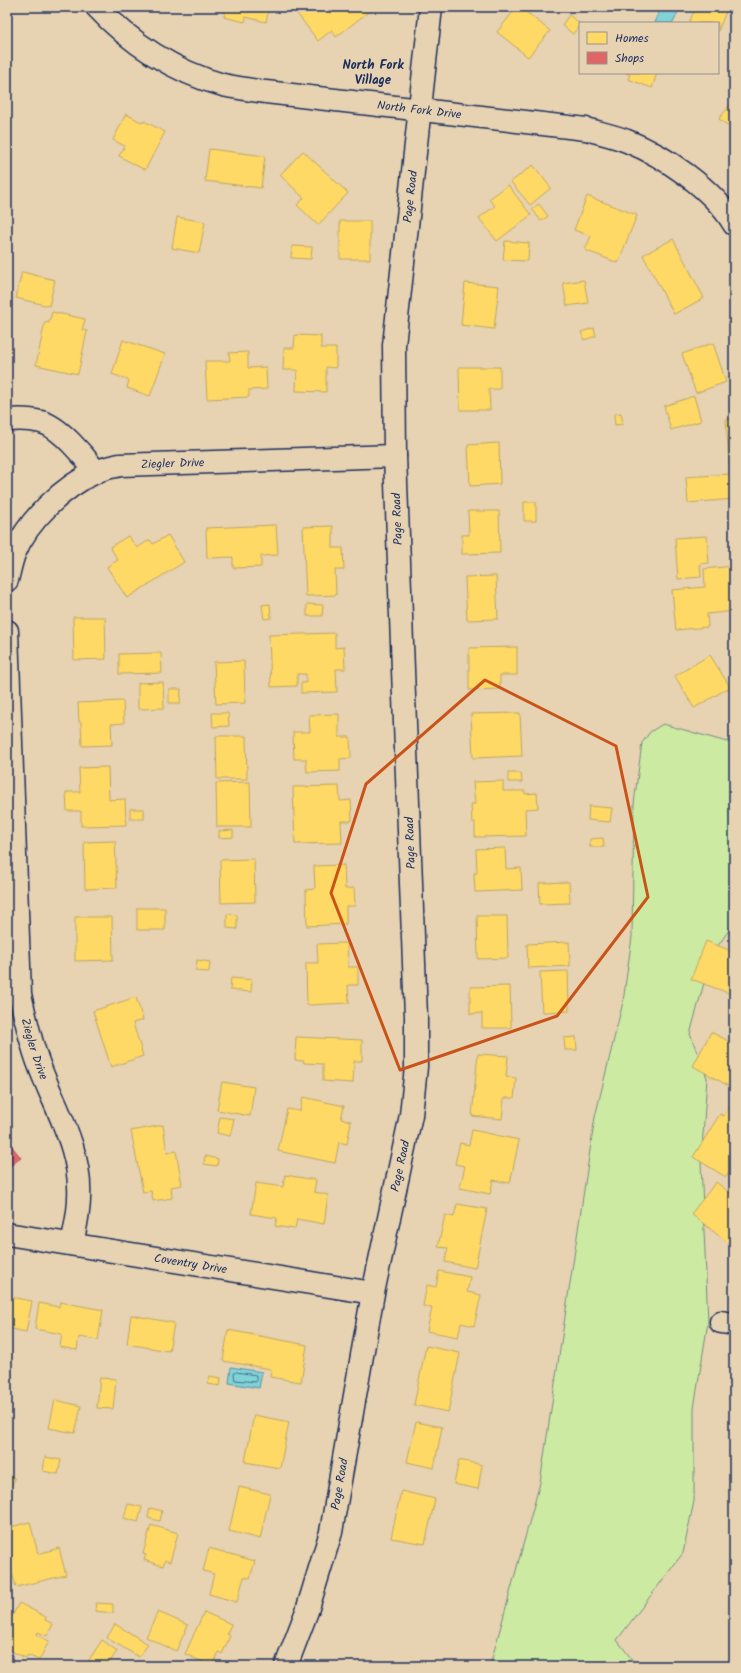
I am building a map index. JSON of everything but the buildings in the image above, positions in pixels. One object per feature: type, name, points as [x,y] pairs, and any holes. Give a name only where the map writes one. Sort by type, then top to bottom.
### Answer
[{"type":"street","name":"North Fork Drive","points":[[97,7],[111,22],[147,51],[186,71],[223,85],[266,92],[586,128],[627,141],[660,157],[690,177],[712,198],[734,224]]},
{"type":"street","name":"Page Road","points":[[286,1666],[307,1611],[331,1532],[373,1293],[411,1115],[416,1067],[416,1017],[395,456],[394,344],[431,7]]},
{"type":"street","points":[[7,420],[22,419],[43,422],[64,436],[96,472]]},
{"type":"street","name":"Ziegler Drive","points":[[7,580],[11,551],[28,528],[48,506],[70,487],[96,472],[120,465],[134,464],[395,456]]},
{"type":"street","name":"Ziegler Drive","points":[[7,631],[20,994],[27,1028],[38,1062],[66,1127],[76,1162],[80,1198],[72,1244]]},
{"type":"street","name":"Coventry Drive","points":[[7,1234],[373,1293]]},
{"type":"highlighted area","points":[[485,680],[616,746],[648,897],[557,1016],[400,1070],[331,893],[366,784]]},
{"type":"green space","points":[[663,724],[734,744],[734,923],[712,954],[690,1034],[707,1078],[701,1163],[708,1322],[694,1408],[694,1501],[683,1553],[617,1640],[637,1666],[490,1666],[540,1483],[595,1117],[623,1002],[632,937],[634,804],[642,743],[650,732]]},
{"type":"water","points":[[661,7],[680,7],[673,22],[655,22]]},
{"type":"water","points":[[231,1367],[262,1372],[259,1388],[229,1383]]},
{"type":"district","name":"North Fork Village","points":[[373,72]]}]
